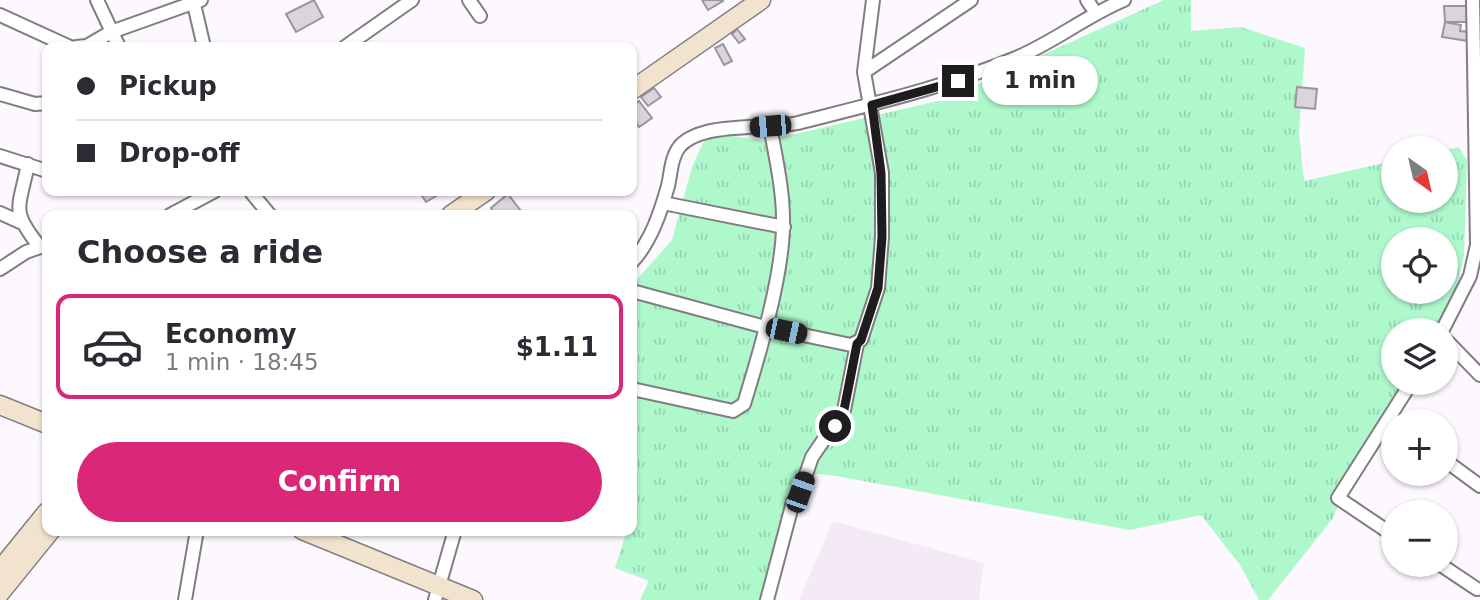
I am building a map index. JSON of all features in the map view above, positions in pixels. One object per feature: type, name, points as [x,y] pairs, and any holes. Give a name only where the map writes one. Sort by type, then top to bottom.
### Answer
[{"type":"main road","points":[[637,87],[761,0]]},
{"type":"main road","points":[[458,210],[479,196]]},
{"type":"main road","points":[[0,405],[42,422]]},
{"type":"main road","points":[[0,570],[42,518]]},
{"type":"main road","points":[[0,593],[46,536]]},
{"type":"main road","points":[[315,536],[437,593],[473,600]]},
{"type":"street","points":[[97,0],[116,42]]},
{"type":"street","points":[[352,42],[412,0]]},
{"type":"street","points":[[469,0],[480,16]]},
{"type":"street","points":[[766,600],[793,502],[800,492],[812,457],[844,410],[857,344],[861,340],[878,288],[882,237],[881,173],[872,105],[864,72],[873,0]]},
{"type":"street","points":[[864,72],[971,0]]},
{"type":"street","points":[[1087,0],[1095,12]]},
{"type":"street","points":[[637,256],[645,247],[663,203],[672,162],[680,146],[701,133],[788,125],[958,81],[1020,56],[1095,12],[1124,0]]},
{"type":"street","points":[[1449,318],[1471,276],[1478,245],[1476,25],[1473,0]]},
{"type":"street","points":[[94,42],[111,32],[196,1],[204,42]]},
{"type":"street","points":[[0,15],[59,42]]},
{"type":"street","points":[[0,94],[34,104],[42,103]]},
{"type":"street","points":[[637,390],[738,411],[744,404],[765,327],[783,228],[779,178],[770,126]]},
{"type":"street","points":[[0,156],[42,169]]},
{"type":"street","points":[[20,222],[18,212],[28,164]]},
{"type":"street","points":[[179,210],[206,196]]},
{"type":"street","points":[[254,196],[266,210]]},
{"type":"street","points":[[663,203],[783,228]]},
{"type":"street","points":[[0,214],[20,222],[42,244]]},
{"type":"street","points":[[0,270],[42,247]]},
{"type":"street","points":[[637,292],[765,327],[857,344]]},
{"type":"street","points":[[1458,352],[1480,375]]},
{"type":"street","points":[[1381,436],[1338,498],[1381,527]]},
{"type":"street","points":[[1458,470],[1480,486]]},
{"type":"street","points":[[185,600],[196,536]]},
{"type":"street","points":[[437,593],[453,536]]},
{"type":"street","points":[[1458,576],[1478,589]]},
{"type":"shaded area","points":[[833,521],[984,563],[979,600],[799,600]]},
{"type":"green space","points":[[1164,0],[1191,0],[1191,31],[1241,27],[1305,48],[1299,132],[1304,181],[1381,164],[1381,214],[1458,214],[1459,147],[1467,161],[1464,256],[1458,281],[1458,227],[1381,227],[1381,304],[1453,304],[1450,315],[1448,318],[1381,318],[1381,395],[1396,395],[1387,409],[1381,409],[1381,418],[1363,446],[1333,518],[1268,600],[1259,600],[1240,565],[1201,515],[1130,530],[836,476],[799,472],[760,600],[640,600],[649,581],[615,568],[625,536],[637,536],[637,279],[672,240],[692,167],[708,132],[765,141],[942,100]]},
{"type":"building","points":[[314,0],[323,17],[296,32],[286,14]]},
{"type":"building","points":[[702,0],[722,0],[723,1],[708,10]]},
{"type":"building","points":[[1444,6],[1467,6],[1467,22],[1445,22]]},
{"type":"building","points":[[1445,22],[1461,25],[1460,31],[1470,32],[1468,41],[1442,37]]},
{"type":"building","points":[[737,29],[745,39],[739,43],[732,34]]},
{"type":"building","points":[[723,44],[732,61],[724,65],[715,48]]},
{"type":"building","points":[[1297,87],[1317,89],[1315,109],[1295,107]]},
{"type":"building","points":[[654,88],[661,97],[648,106],[641,97]]},
{"type":"building","points":[[639,101],[652,118],[639,127],[637,124]]},
{"type":"building","points":[[422,196],[436,196],[426,202]]},
{"type":"building","points":[[506,196],[510,196],[520,210],[492,210],[491,208]]},
{"type":"route","points":[[835,426],[844,410],[857,344],[861,340],[878,288],[882,237],[881,173],[872,105],[958,81]]}]
